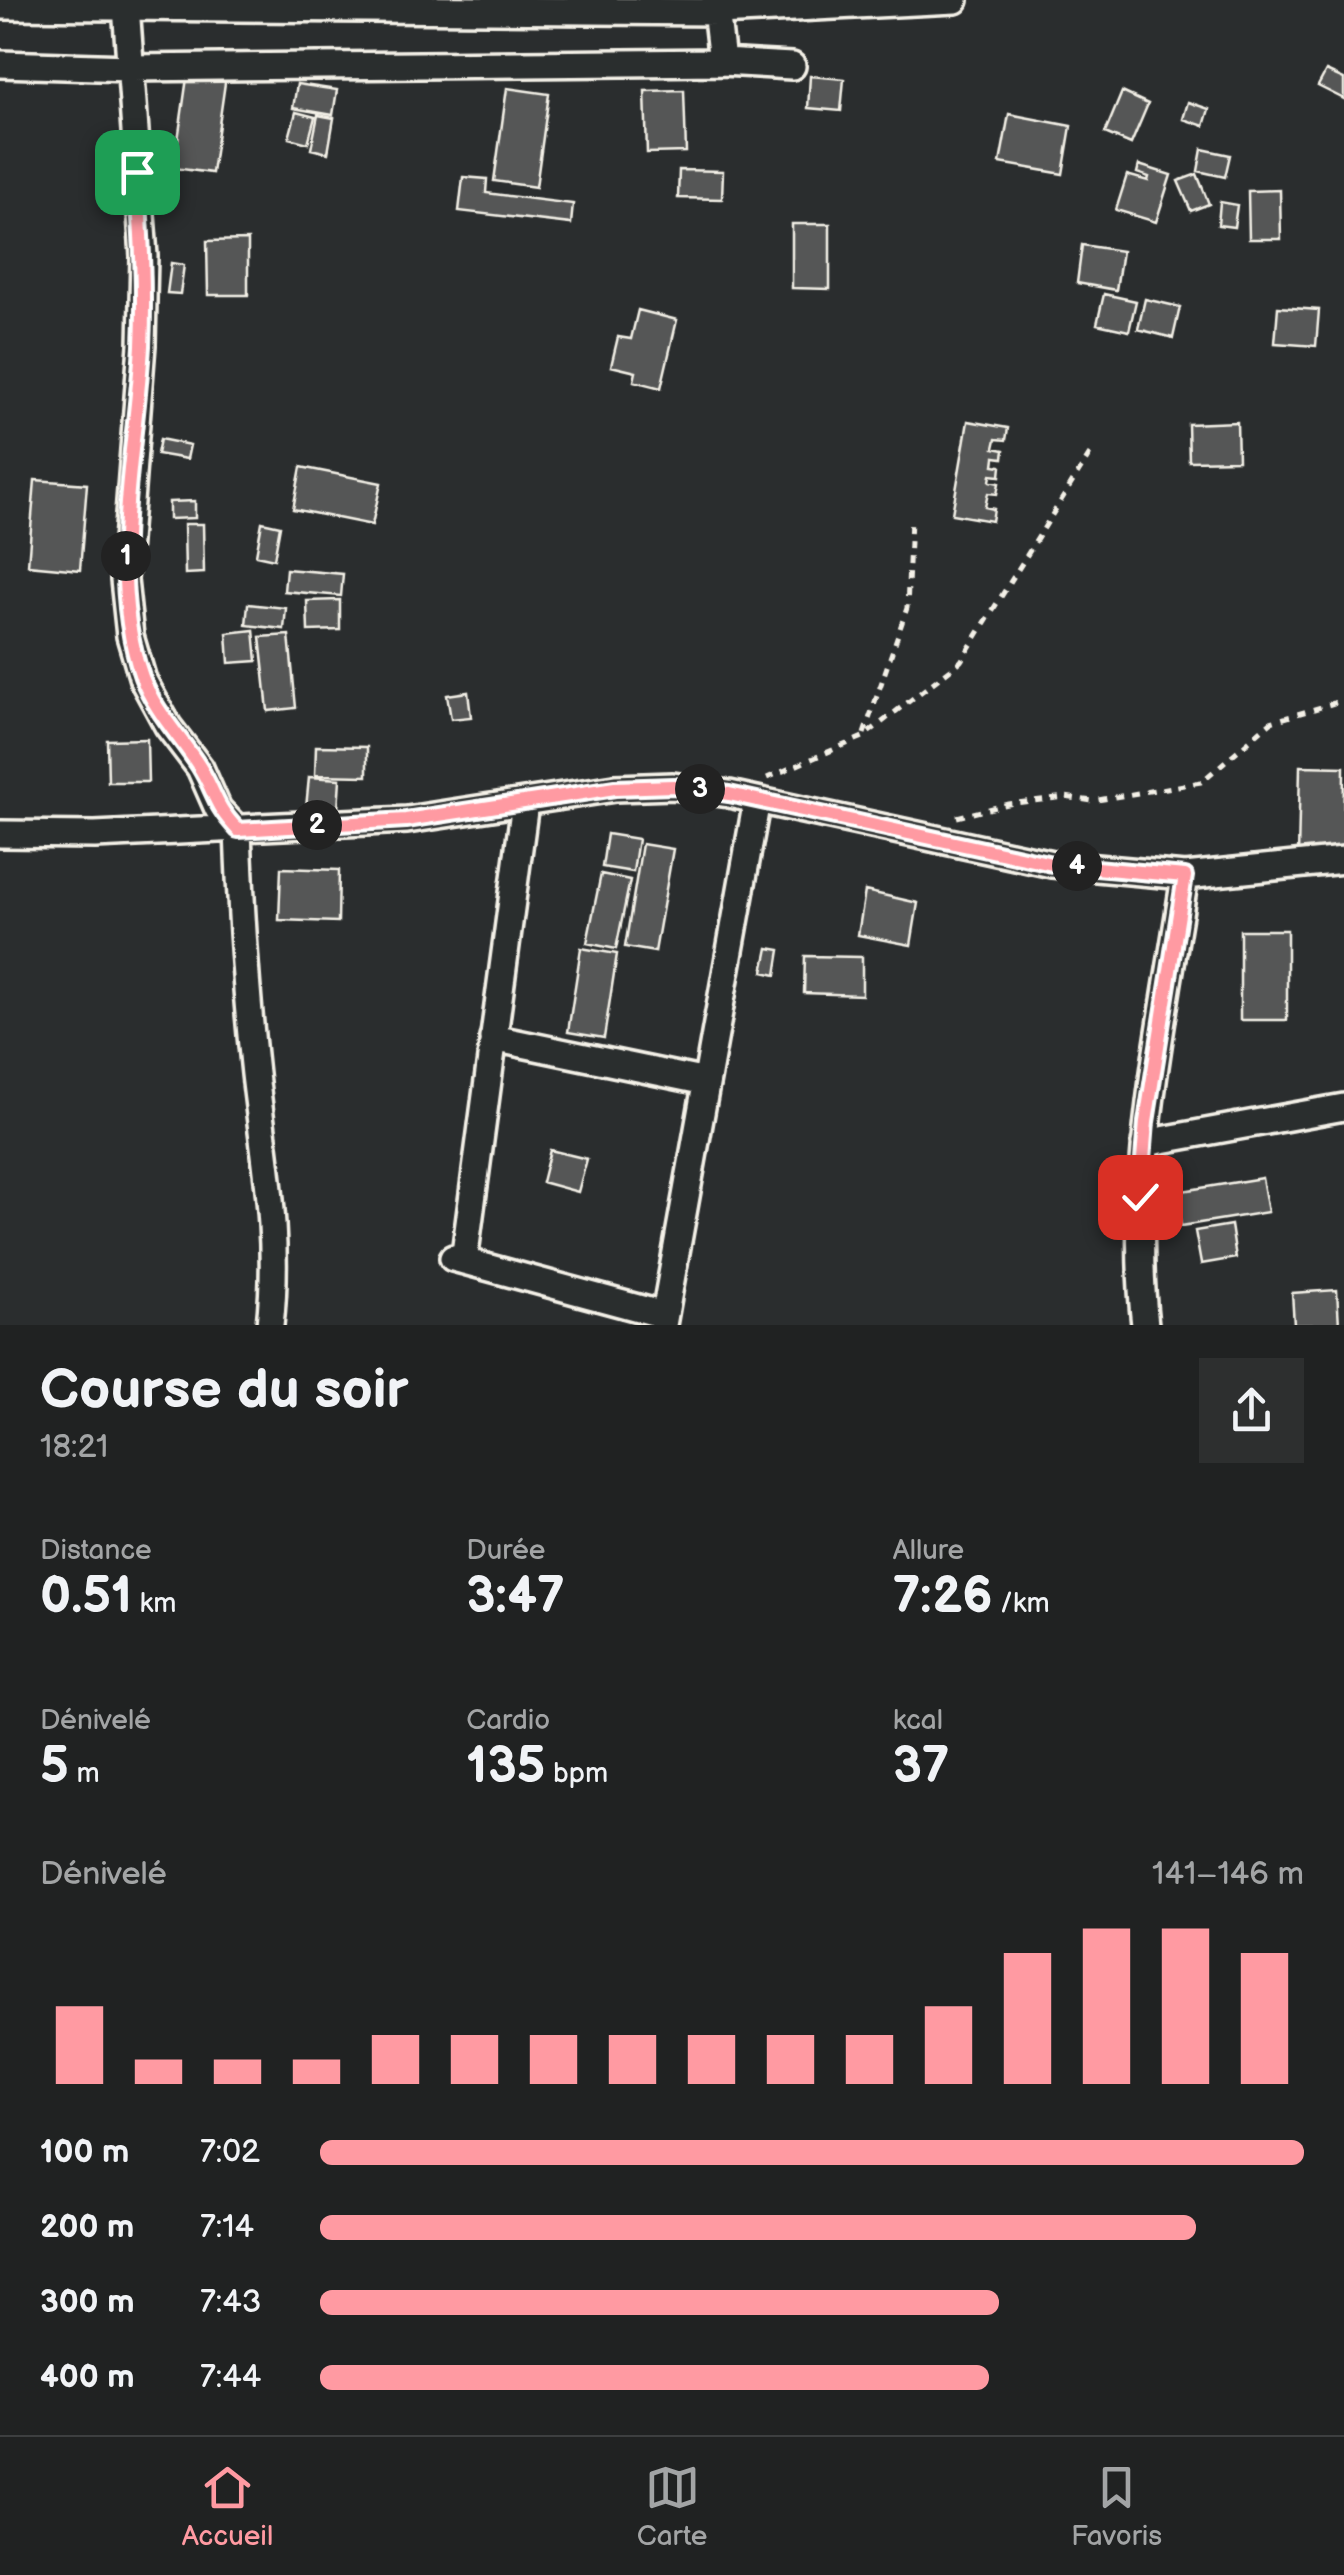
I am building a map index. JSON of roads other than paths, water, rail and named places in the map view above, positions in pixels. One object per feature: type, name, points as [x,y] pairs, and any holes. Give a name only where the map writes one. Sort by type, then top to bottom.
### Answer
[{"type":"street","points":[[0,6],[716,6],[955,0]]},
{"type":"street","points":[[126,6],[144,256],[142,346],[124,580],[130,636],[143,680],[168,726],[200,768],[218,809],[238,830],[242,949],[274,1213],[276,1278],[270,1325]]},
{"type":"street","points":[[716,6],[722,62]]},
{"type":"street","points":[[0,64],[130,68],[722,62],[792,66]]},
{"type":"street","points":[[0,834],[238,830],[406,820],[615,788],[673,786],[729,794],[1052,864],[1185,876],[1344,860]]},
{"type":"street","points":[[525,803],[458,1259],[664,1320],[757,800]]},
{"type":"street","points":[[1144,1325],[1138,1265],[1145,1143],[1185,876]]},
{"type":"street","points":[[493,1038],[706,1082]]},
{"type":"street","points":[[1145,1143],[1344,1107]]}]
